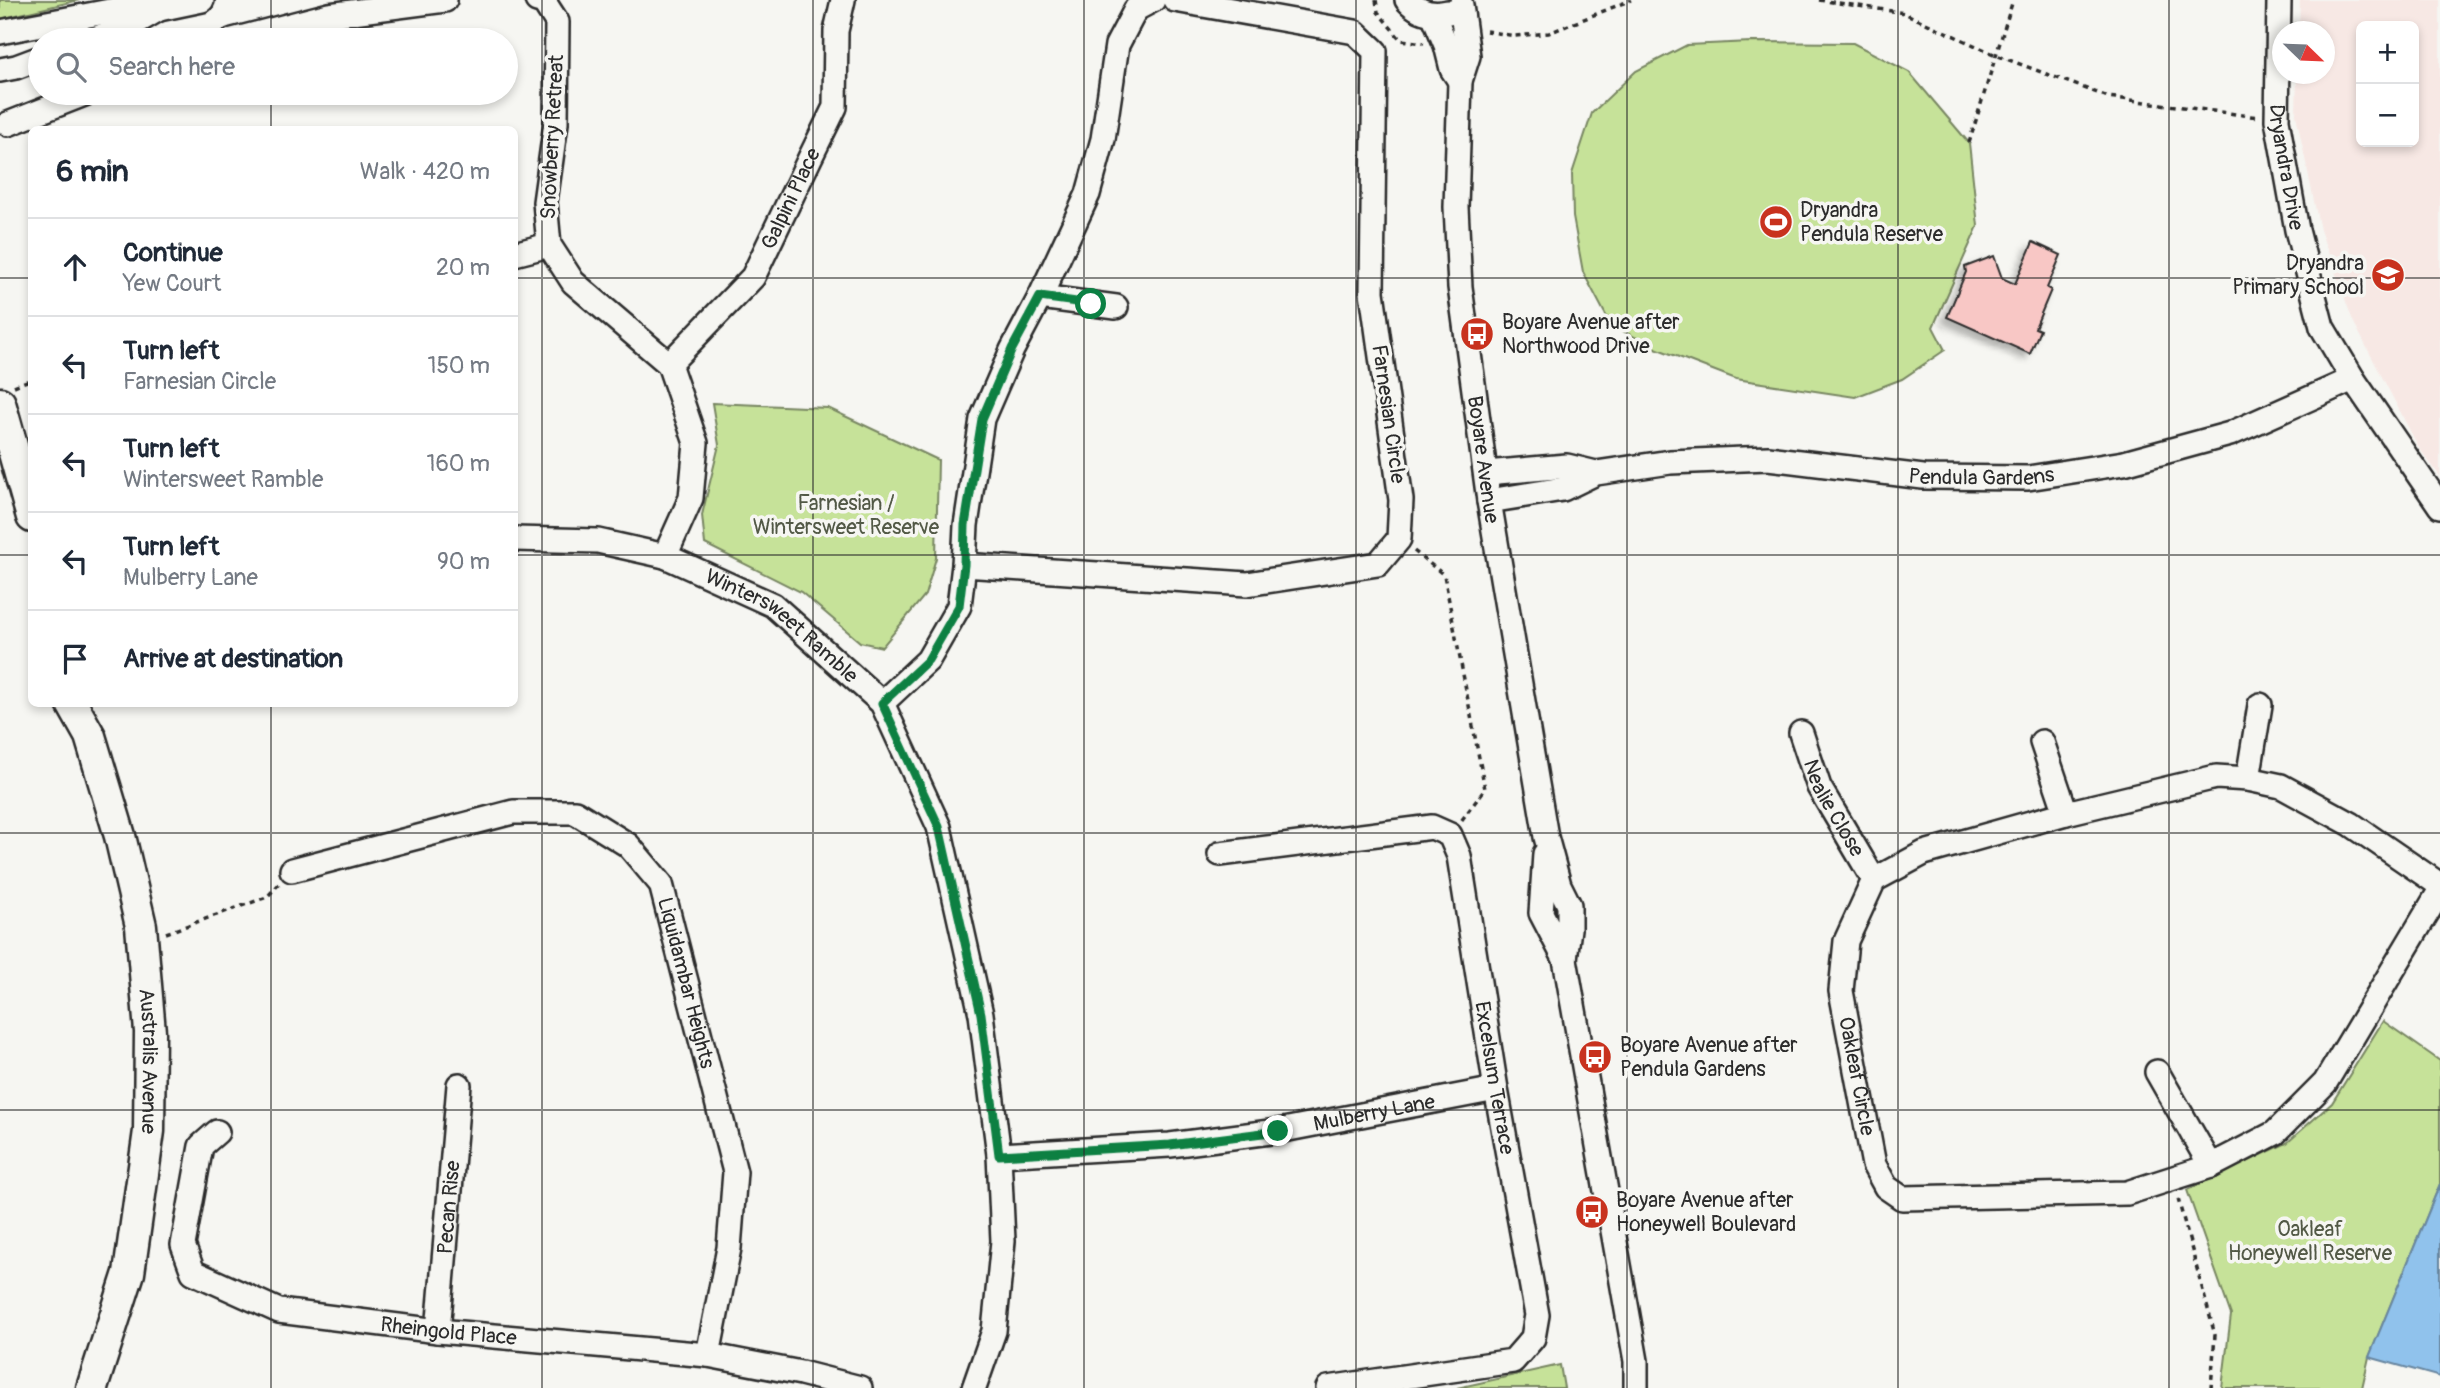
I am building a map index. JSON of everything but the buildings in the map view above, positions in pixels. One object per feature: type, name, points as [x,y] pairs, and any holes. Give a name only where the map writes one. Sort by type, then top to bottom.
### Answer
[{"type":"main road","points":[[0,403],[28,503]]},
{"type":"main road","name":"Australis Avenue","points":[[74,707],[90,736],[120,836],[141,926],[150,1032],[149,1131],[129,1273],[92,1388]]},
{"type":"main road","name":"Australis Avenue","points":[[90,736],[91,707]]},
{"type":"street","points":[[122,28],[159,9],[202,0]]},
{"type":"street","points":[[279,28],[329,15],[445,0]]},
{"type":"street","name":"Snowberry Retreat","points":[[537,0],[544,2],[557,22],[556,123],[545,202],[548,245],[573,282],[669,364]]},
{"type":"street","name":"Galpini Place","points":[[669,364],[753,277],[835,107],[835,31],[843,0]]},
{"type":"street","points":[[882,703],[928,660],[959,606],[965,525],[982,419],[1012,349],[1040,297],[1088,194],[1103,139],[1117,45],[1136,9],[1153,0]]},
{"type":"street","name":"Farnesian Circle","points":[[1175,0],[1355,32],[1375,51],[1372,292],[1401,500],[1399,539]]},
{"type":"street","points":[[1407,0],[1421,11],[1433,14],[1452,11],[1464,3]]},
{"type":"street","name":"Dryandra Drive","points":[[2279,0],[2277,120],[2297,230],[2322,327],[2353,379],[2440,506]]},
{"type":"street","name":"Boyare Avenue","points":[[1464,3],[1468,56],[1460,81],[1456,207],[1460,287],[1489,501],[1546,837],[1541,913],[1564,959],[1636,1362],[1636,1388]]},
{"type":"street","points":[[0,32],[136,6],[159,9]]},
{"type":"street","name":"Boyare Avenue","points":[[1433,14],[1447,44],[1452,69],[1460,81]]},
{"type":"street","points":[[0,70],[28,62]]},
{"type":"street","points":[[8,124],[56,105]]},
{"type":"street","points":[[518,253],[548,245]]},
{"type":"street","points":[[1040,297],[1116,307]]},
{"type":"street","points":[[665,556],[691,498],[696,443],[669,364]]},
{"type":"street","name":"Pendula Gardens","points":[[1489,501],[1563,489],[1596,473],[1670,461],[1768,458],[1923,477],[2028,478],[2124,463],[2231,434],[2353,379]]},
{"type":"street","name":"Pendula Gardens","points":[[1486,473],[1567,466],[1596,473]]},
{"type":"street","name":"Wintersweet Ramble","points":[[518,539],[598,541],[665,556],[773,606],[882,703],[939,827],[981,1014],[999,1155],[1003,1241],[994,1331],[974,1388]]},
{"type":"street","points":[[964,565],[1247,584],[1378,564],[1399,539]]},
{"type":"street","points":[[2248,779],[2260,705]]},
{"type":"street","name":"Nealie Close","points":[[1801,733],[1819,787],[1874,880]]},
{"type":"street","points":[[2042,742],[2066,813]]},
{"type":"street","points":[[1874,880],[1924,853],[2066,813],[2216,777],[2248,779],[2281,786],[2351,824],[2440,885]]},
{"type":"street","name":"Liquidambar Heights","points":[[292,870],[513,812],[575,812],[628,845],[661,884],[734,1172],[729,1248],[709,1355]]},
{"type":"street","points":[[1220,854],[1432,827],[1450,835]]},
{"type":"street","name":"Excelsum Terrace","points":[[1328,1388],[1513,1360],[1533,1338],[1537,1315],[1496,1089],[1459,856],[1450,835]]},
{"type":"street","name":"Oakleaf Circle","points":[[1874,880],[1846,941],[1841,991],[1874,1164],[1886,1187],[1902,1198],[2127,1193],[2211,1166],[2275,1133],[2325,1083],[2440,891]]},
{"type":"street","points":[[2157,1072],[2211,1166]]},
{"type":"street","name":"Pecan Rise","points":[[438,1331],[459,1085]]},
{"type":"street","name":"Mulberry Lane","points":[[999,1155],[1170,1145],[1278,1131],[1496,1089]]},
{"type":"street","name":"Rheingold Place","points":[[216,1132],[201,1146],[183,1245],[193,1272],[279,1311],[438,1331],[709,1355],[860,1388]]},
{"type":"path","points":[[1515,36],[1549,33],[1630,0]]},
{"type":"path","points":[[1819,0],[1904,13],[1996,55],[2108,97],[2277,120]]},
{"type":"path","points":[[1969,143],[2012,0]]},
{"type":"path","points":[[1399,539],[1444,575],[1486,789],[1450,835]]},
{"type":"path","points":[[143,942],[267,897],[292,870]]},
{"type":"path","points":[[2172,1179],[2215,1335],[2211,1388]]},
{"type":"shaded area","name":"Dryandra Primary School","points":[[2300,0],[2440,0],[2440,476],[2419,448],[2353,321],[2320,230],[2296,115],[2297,84],[2335,84],[2335,21],[2299,21]]},
{"type":"green space","points":[[0,0],[79,0],[0,19]]},
{"type":"green space","name":"Dryandra Pendula Reserve","points":[[1751,42],[1853,43],[1909,72],[1969,143],[1978,226],[1933,327],[1945,350],[1902,379],[1855,397],[1736,379],[1658,349],[1611,325],[1583,272],[1573,217],[1572,174],[1592,113],[1636,71],[1687,45]]},
{"type":"green space","name":"Farnesian / Wintersweet Reserve","points":[[712,403],[828,408],[938,460],[936,558],[925,595],[882,647],[860,642],[801,592],[705,544],[702,515],[719,445]]},
{"type":"green space","name":"Oakleaf Honeywell Reserve","points":[[2383,1021],[2440,1061],[2440,1184],[2369,1357],[2362,1388],[2222,1388],[2231,1315],[2187,1190],[2287,1143],[2332,1103]]},
{"type":"green space","points":[[1560,1365],[1564,1388],[1457,1388]]},
{"type":"water","points":[[2440,1184],[2440,1377],[2369,1357]]},
{"type":"place","name":"Dryandra Pendula Reserve","points":[[1776,222]]},
{"type":"place","name":"Dryandra Primary School","points":[[2388,275]]},
{"type":"place","name":"Boyare Avenue after Northwood Drive","points":[[1477,334]]},
{"type":"place","name":"Boyare Avenue after Pendula Gardens","points":[[1595,1057]]},
{"type":"place","name":"Boyare Avenue after Honeywell Boulevard","points":[[1592,1212]]},
{"type":"route","points":[[1091,304],[1040,297],[1012,349],[982,419],[965,525],[959,606],[928,660],[882,703],[939,827],[981,1014],[999,1155],[1170,1145],[1278,1131]]}]
